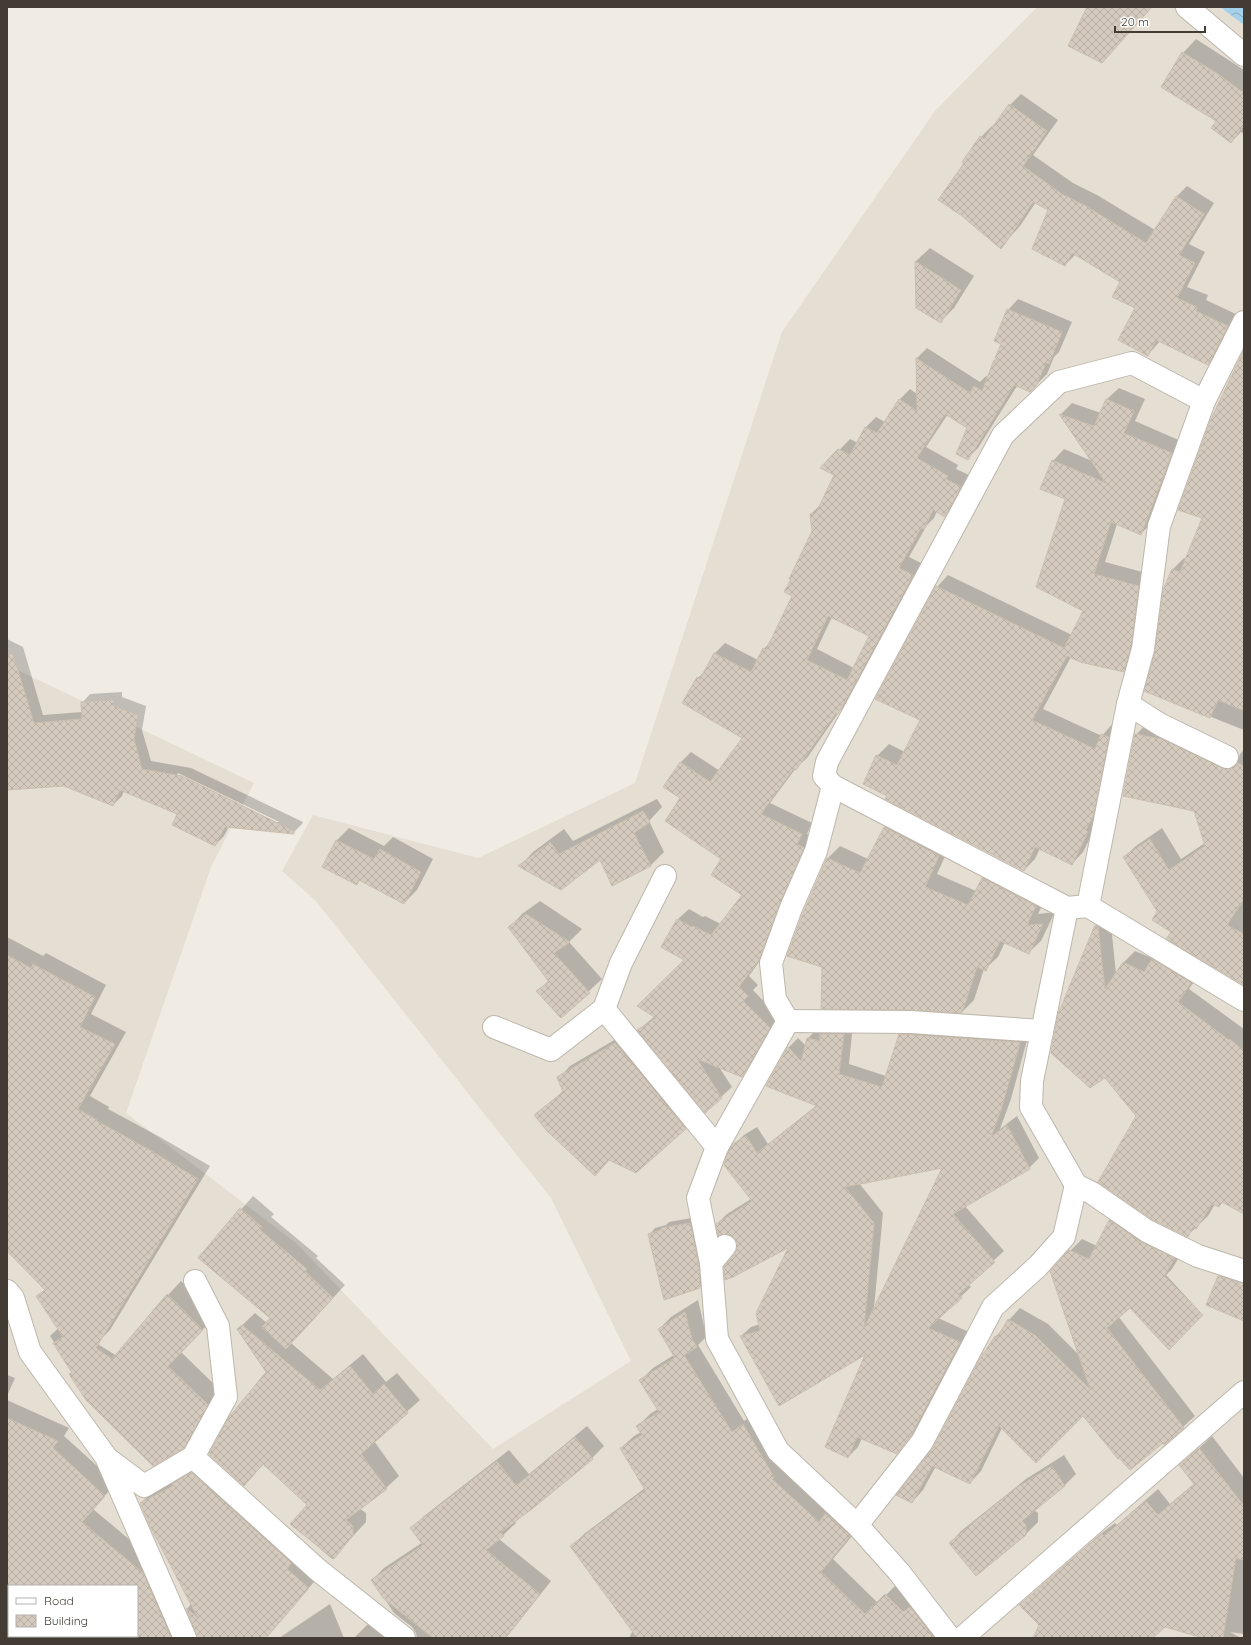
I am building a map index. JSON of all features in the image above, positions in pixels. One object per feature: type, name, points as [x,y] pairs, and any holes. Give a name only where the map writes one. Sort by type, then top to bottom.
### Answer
[{"type":"street","points":[[1187,7],[1244,56]]},
{"type":"street","points":[[1088,906],[1128,704],[1143,649],[1159,526],[1204,401],[1244,322]]},
{"type":"street","points":[[1204,401],[1132,363],[1059,382],[1003,435],[827,762],[824,776],[833,786],[1067,908],[1088,906],[1244,1000]]},
{"type":"street","points":[[1128,704],[1161,725],[1227,756]]},
{"type":"street","points":[[788,1021],[775,999],[771,963],[816,851],[833,786]]},
{"type":"street","points":[[494,1027],[551,1050],[604,1009],[621,963],[665,876]]},
{"type":"street","points":[[1067,908],[1032,1081],[1031,1108],[1076,1185],[1092,1193],[1147,1231],[1198,1256],[1244,1271]]},
{"type":"street","points":[[604,1009],[717,1148]]},
{"type":"street","points":[[788,1021],[911,1022],[1042,1031]]},
{"type":"street","points":[[788,1021],[717,1148],[698,1198],[711,1263],[717,1338],[778,1451],[858,1525],[899,1572],[950,1638]]},
{"type":"street","points":[[858,1525],[922,1442],[993,1308],[1038,1266],[1064,1237],[1076,1185]]},
{"type":"street","points":[[711,1263],[725,1246]]},
{"type":"street","points":[[106,1457],[144,1486],[193,1457],[226,1398],[218,1326],[194,1282]]},
{"type":"street","points":[[7,1291],[13,1298],[30,1352],[106,1457],[184,1638]]},
{"type":"street","points":[[962,1638],[1244,1392]]},
{"type":"street","points":[[193,1457],[318,1570],[404,1638]]},
{"type":"shaded area","points":[[1037,7],[1220,7],[1244,25],[1244,1638],[7,1638],[7,665],[254,783],[211,867],[126,1113],[296,1243],[493,1449],[631,1361],[551,1198],[316,901],[282,871],[313,815],[478,858],[635,783],[782,332],[935,111]]},
{"type":"water","points":[[1220,7],[1244,7],[1244,25]]},
{"type":"building","points":[[1087,7],[1152,7],[1102,63],[1068,46]]},
{"type":"building","points":[[1182,52],[1218,74],[1244,93],[1244,125],[1231,143],[1211,128],[1216,121],[1161,87]]},
{"type":"building","points":[[1009,104],[1047,131],[1023,166],[1062,194],[1086,206],[1146,243],[1176,196],[1204,214],[1179,255],[1195,263],[1177,298],[1197,307],[1196,311],[1228,326],[1208,365],[1156,340],[1148,356],[1118,340],[1135,308],[1112,297],[1120,282],[1072,253],[1065,266],[1032,249],[1048,210],[1033,202],[1001,249],[962,216],[938,200],[964,163],[962,162],[980,136],[984,139]]},
{"type":"building","points":[[915,261],[961,290],[941,323],[916,308]]},
{"type":"building","points":[[1007,309],[1062,332],[1049,364],[1046,363],[1036,386],[1030,392],[1014,385],[968,460],[956,454],[967,428],[945,414],[917,458],[948,476],[946,479],[961,487],[945,517],[933,510],[924,529],[921,528],[899,568],[913,575],[838,714],[836,713],[796,770],[794,768],[761,814],[802,834],[797,844],[804,848],[780,903],[759,960],[739,987],[748,996],[743,1001],[770,1028],[742,1077],[697,1059],[722,1098],[705,1113],[637,1030],[656,1018],[637,1006],[684,960],[661,947],[677,919],[711,935],[742,895],[711,875],[721,859],[665,821],[680,798],[663,787],[680,762],[710,782],[742,738],[682,703],[697,677],[700,679],[714,653],[751,672],[763,648],[766,650],[792,596],[784,592],[812,531],[810,514],[816,513],[834,475],[820,468],[838,449],[850,455],[865,427],[877,433],[899,399],[917,411],[916,358],[970,393],[974,386],[982,391],[994,360],[998,360],[995,358],[1001,344],[994,341]],"holes":[[[828,616],[869,636],[847,680],[807,660]]]},
{"type":"building","points":[[1244,350],[1244,711],[1218,700],[1210,718],[1144,691],[1155,651],[1163,590],[1172,569],[1180,572],[1202,518],[1178,510],[1211,419]]},
{"type":"building","points":[[1106,399],[1134,411],[1124,433],[1172,453],[1141,535],[1111,522],[1094,574],[1139,586],[1131,647],[1124,672],[1080,662],[1067,656],[1032,720],[1095,749],[1101,734],[1109,737],[1094,814],[1086,830],[1088,832],[1072,865],[1035,847],[1024,871],[885,799],[887,796],[863,784],[876,755],[897,765],[920,720],[875,699],[936,586],[1064,648],[1083,611],[1036,587],[1065,499],[1040,489],[1052,460],[1106,483],[1059,414],[1094,426]]},
{"type":"building","points":[[13,654],[34,723],[82,719],[81,702],[113,700],[114,706],[138,715],[134,739],[142,769],[182,776],[294,831],[294,834],[225,827],[215,846],[172,825],[177,814],[120,790],[113,806],[64,786],[7,790],[7,655]]},
{"type":"building","points":[[1135,734],[1162,739],[1222,768],[1234,768],[1238,763],[1244,766],[1244,899],[1227,925],[1244,934],[1244,985],[1166,939],[1171,932],[1152,920],[1157,911],[1123,857],[1150,839],[1169,870],[1205,846],[1194,811],[1123,796]]},
{"type":"building","points":[[643,811],[650,822],[634,833],[651,866],[612,886],[600,860],[561,890],[518,866],[550,842],[559,854]]},
{"type":"building","points":[[884,827],[939,856],[925,887],[968,905],[982,878],[1036,906],[1027,925],[1043,924],[1029,954],[1000,941],[986,971],[977,967],[962,1013],[911,1010],[821,1009],[822,967],[787,956],[803,913],[827,858],[860,873]]},
{"type":"building","points":[[336,840],[374,859],[380,849],[421,872],[404,904],[359,880],[357,885],[322,867]]},
{"type":"building","points":[[526,914],[570,942],[554,953],[590,993],[561,1018],[536,991],[549,982],[508,927]]},
{"type":"building","points":[[1095,925],[1098,927],[1105,989],[1123,962],[1144,972],[1152,959],[1191,983],[1178,1002],[1229,1040],[1230,1039],[1244,1051],[1244,1214],[1222,1202],[1219,1207],[1212,1204],[1196,1229],[1193,1227],[1188,1237],[1153,1220],[1098,1182],[1136,1116],[1105,1078],[1090,1088],[1051,1053],[1058,1014]]},
{"type":"building","points":[[7,955],[31,968],[33,964],[95,997],[80,1027],[115,1044],[78,1109],[198,1179],[96,1348],[112,1359],[167,1294],[203,1330],[168,1366],[208,1405],[184,1448],[153,1466],[86,1400],[69,1374],[72,1373],[53,1343],[63,1337],[36,1296],[45,1290],[7,1251]]},
{"type":"building","points":[[820,1034],[844,1034],[839,1074],[882,1087],[899,1034],[1020,1043],[1001,1110],[991,1137],[1007,1125],[1030,1169],[953,1214],[995,1262],[959,1294],[962,1298],[928,1328],[960,1342],[911,1435],[897,1454],[857,1437],[848,1458],[825,1447],[865,1355],[779,1406],[740,1336],[760,1331],[756,1313],[788,1248],[725,1280],[724,1267],[735,1254],[737,1242],[733,1237],[727,1234],[718,1236],[716,1224],[752,1201],[724,1165],[728,1152],[733,1144],[746,1136],[757,1153],[817,1106],[766,1086],[788,1047],[801,1061],[807,1038],[820,1041]],"holes":[[[942,1168],[864,1328],[874,1223],[845,1187]]]},
{"type":"building","points":[[615,1043],[686,1129],[636,1173],[609,1160],[595,1176],[547,1131],[534,1115],[563,1092],[557,1077]]},
{"type":"building","points":[[240,1208],[262,1227],[260,1230],[307,1269],[305,1271],[333,1298],[286,1349],[262,1327],[270,1318],[198,1258]]},
{"type":"building","points":[[1109,1220],[1141,1242],[1175,1258],[1164,1276],[1203,1315],[1169,1350],[1130,1308],[1107,1328],[1184,1428],[1130,1470],[1119,1458],[1118,1459],[1083,1416],[1036,1463],[999,1426],[970,1484],[932,1466],[912,1503],[896,1495],[933,1448],[983,1353],[995,1336],[997,1338],[1008,1319],[1036,1336],[1090,1389],[1050,1271],[1069,1250],[1089,1259]]},
{"type":"building","points":[[690,1223],[699,1265],[700,1288],[664,1300],[648,1234],[661,1230],[661,1228]]},
{"type":"building","points":[[1218,1276],[1244,1283],[1244,1321],[1206,1305]]},
{"type":"building","points":[[685,1312],[692,1339],[697,1347],[684,1355],[732,1432],[743,1424],[774,1477],[772,1479],[819,1522],[826,1513],[850,1536],[821,1572],[865,1614],[885,1594],[903,1612],[910,1607],[934,1638],[637,1638],[570,1546],[645,1490],[620,1448],[642,1435],[636,1426],[659,1412],[639,1380],[675,1358],[658,1329]]},
{"type":"building","points":[[242,1325],[320,1390],[350,1366],[373,1394],[384,1384],[408,1413],[361,1454],[387,1489],[346,1520],[353,1526],[353,1535],[334,1559],[290,1524],[307,1505],[263,1464],[244,1486],[209,1454],[229,1417],[266,1372],[237,1329]]},
{"type":"building","points":[[7,1418],[58,1441],[53,1448],[105,1496],[82,1522],[143,1573],[171,1638],[137,1638],[138,1585],[7,1586]]},
{"type":"building","points":[[575,1437],[593,1459],[532,1509],[501,1532],[504,1536],[486,1550],[540,1594],[505,1638],[433,1638],[383,1598],[371,1580],[423,1545],[410,1528],[497,1461],[516,1486]]},
{"type":"building","points":[[1199,1448],[1244,1506],[1244,1560],[1236,1558],[1223,1638],[1203,1638],[1165,1627],[1153,1638],[1033,1638],[1039,1625],[1019,1605],[1102,1534],[1104,1536],[1146,1501],[1158,1515],[1194,1484],[1179,1465]]},
{"type":"building","points":[[1052,1466],[1065,1486],[1022,1521],[1026,1525],[1026,1535],[976,1576],[949,1543],[1013,1490]]},
{"type":"building","points":[[191,1472],[291,1563],[287,1569],[309,1588],[266,1638],[197,1638],[186,1608],[198,1618],[151,1528],[140,1503],[173,1486],[172,1484]]}]
